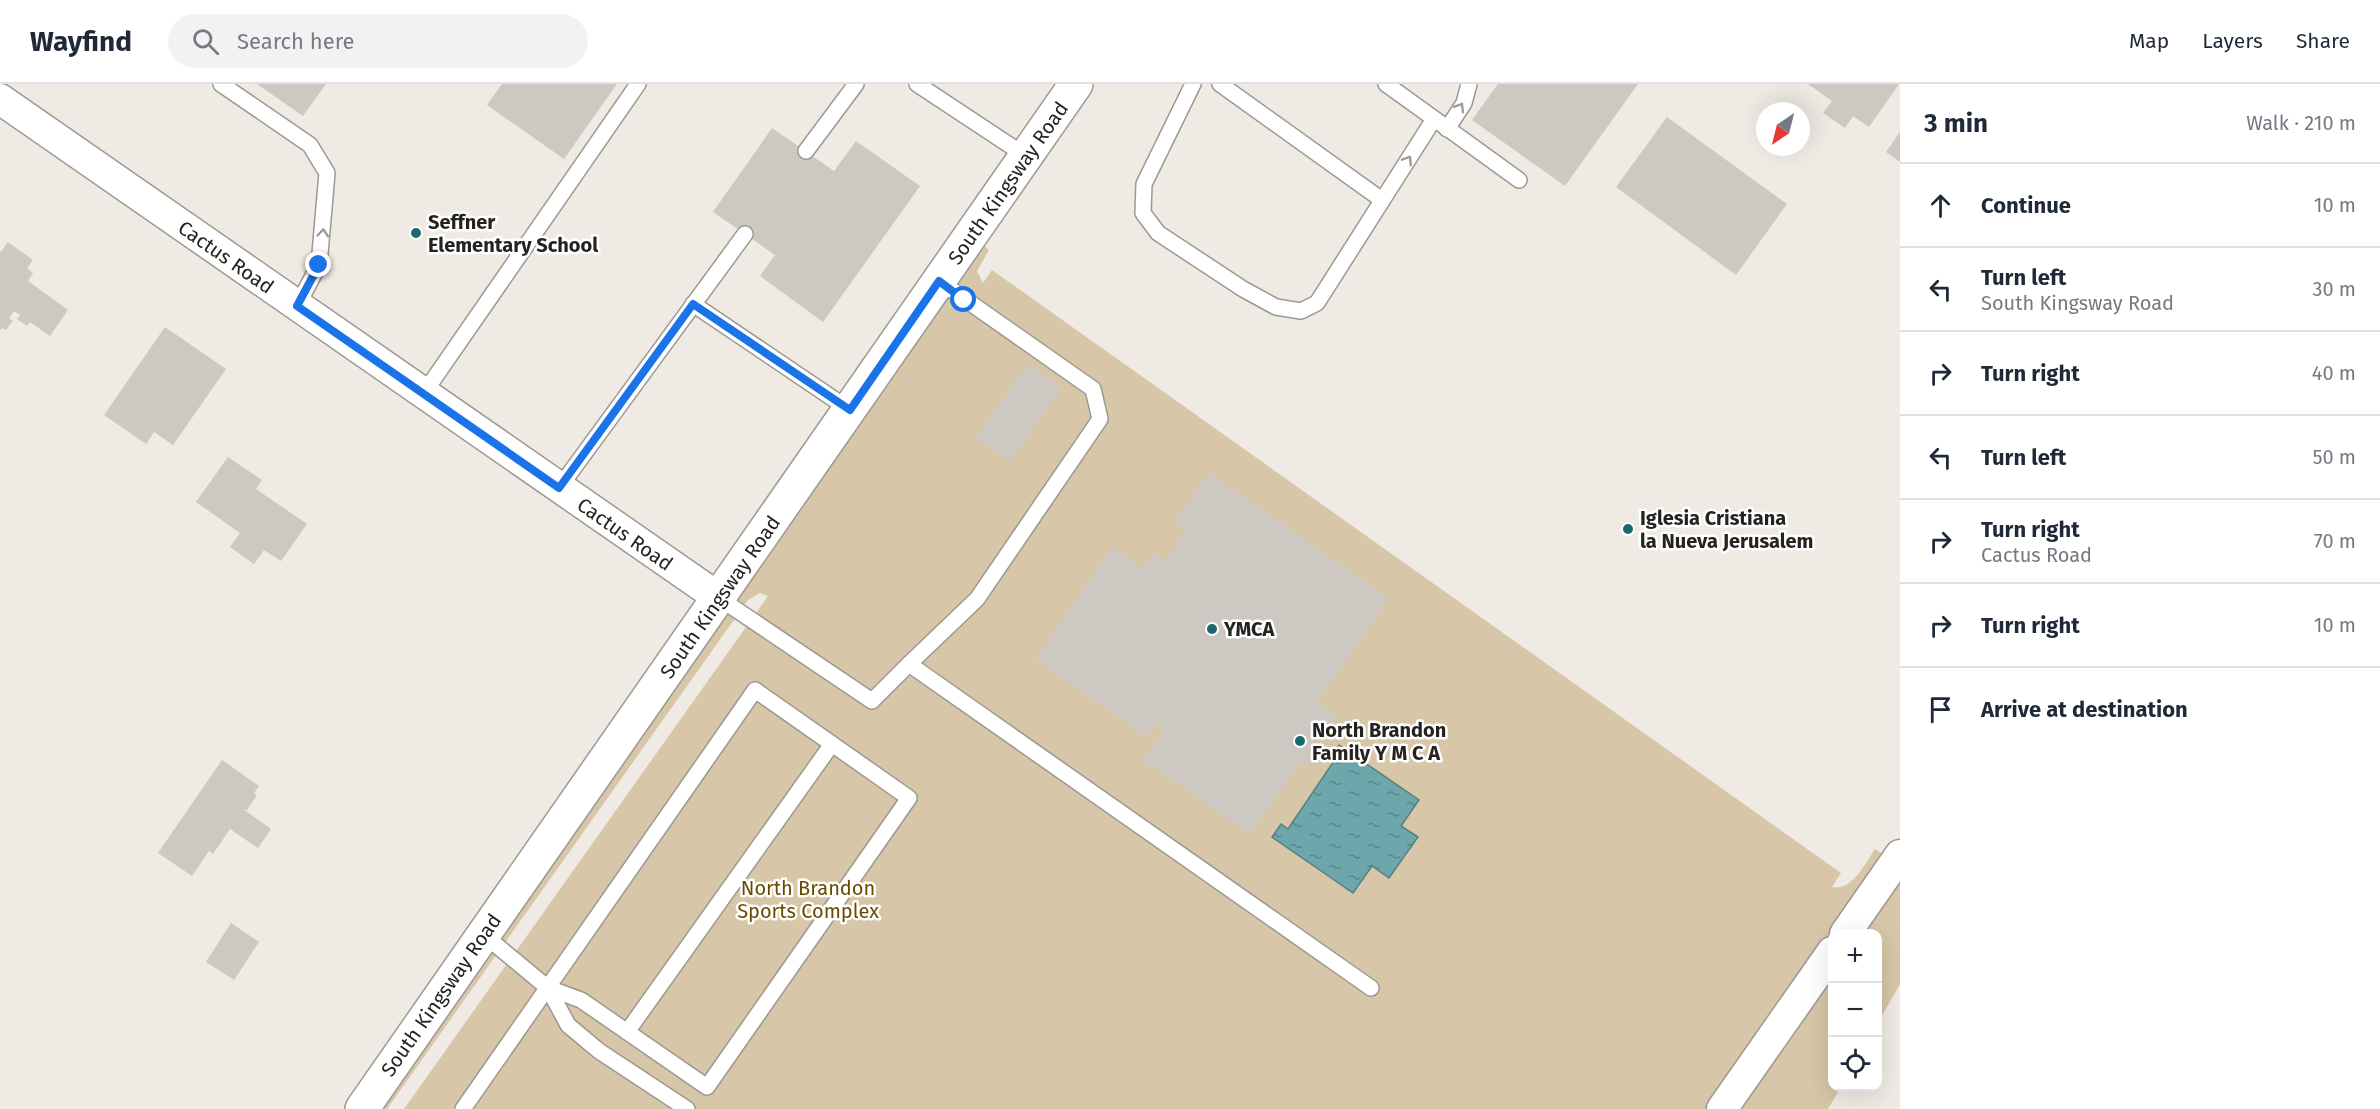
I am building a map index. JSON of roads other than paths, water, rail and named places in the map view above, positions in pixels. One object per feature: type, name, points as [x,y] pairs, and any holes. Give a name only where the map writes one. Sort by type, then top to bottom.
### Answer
[{"type":"street","name":"South Kingsway Road","points":[[362,1109],[1076,84]]},
{"type":"street","name":"Cactus Road","points":[[0,99],[719,598]]},
{"type":"street","points":[[1848,929],[1900,855]]},
{"type":"street","points":[[1722,1109],[1828,958]]},
{"type":"lane","points":[[221,84],[310,145],[327,172],[319,265],[297,306]]},
{"type":"lane","points":[[424,393],[638,84]]},
{"type":"lane","points":[[806,151],[856,84]]},
{"type":"lane","points":[[917,84],[1026,156]]},
{"type":"lane","points":[[1193,84],[1144,184],[1143,213],[1158,233],[1243,289],[1276,307],[1300,311],[1317,303],[1382,200],[1441,124],[1464,103],[1468,84]]},
{"type":"lane","points":[[1220,84],[1382,200]]},
{"type":"lane","points":[[1386,84],[1519,180]]},
{"type":"lane","points":[[559,488],[745,234]]},
{"type":"lane","points":[[719,598],[872,701],[977,599],[1100,419],[1093,389],[939,281]]},
{"type":"lane","points":[[693,304],[850,410]]},
{"type":"lane","points":[[909,664],[1371,988]]},
{"type":"lane","points":[[463,1109],[548,988],[755,690],[909,798],[706,1087],[581,1000],[548,988],[484,935]]},
{"type":"lane","points":[[627,1032],[832,744]]},
{"type":"lane","points":[[548,988],[568,1025],[598,1051],[687,1109]]},
{"type":"water","points":[[1339,745],[1419,800],[1401,826],[1418,837],[1389,878],[1372,866],[1353,893],[1272,837],[1281,824],[1288,829],[1336,758],[1331,755]]},
{"type":"place","name":"Seffner Elementary School","points":[[416,233]]},
{"type":"place","name":"Iglesia Cristiana la Nueva Jerusalem","points":[[1628,529]]},
{"type":"place","name":"YMCA","points":[[1212,629]]},
{"type":"place","name":"North Brandon Family Y M C A","points":[[1300,741]]},
{"type":"park label","name":"North Brandon Sports Complex","points":[[808,900]]}]
